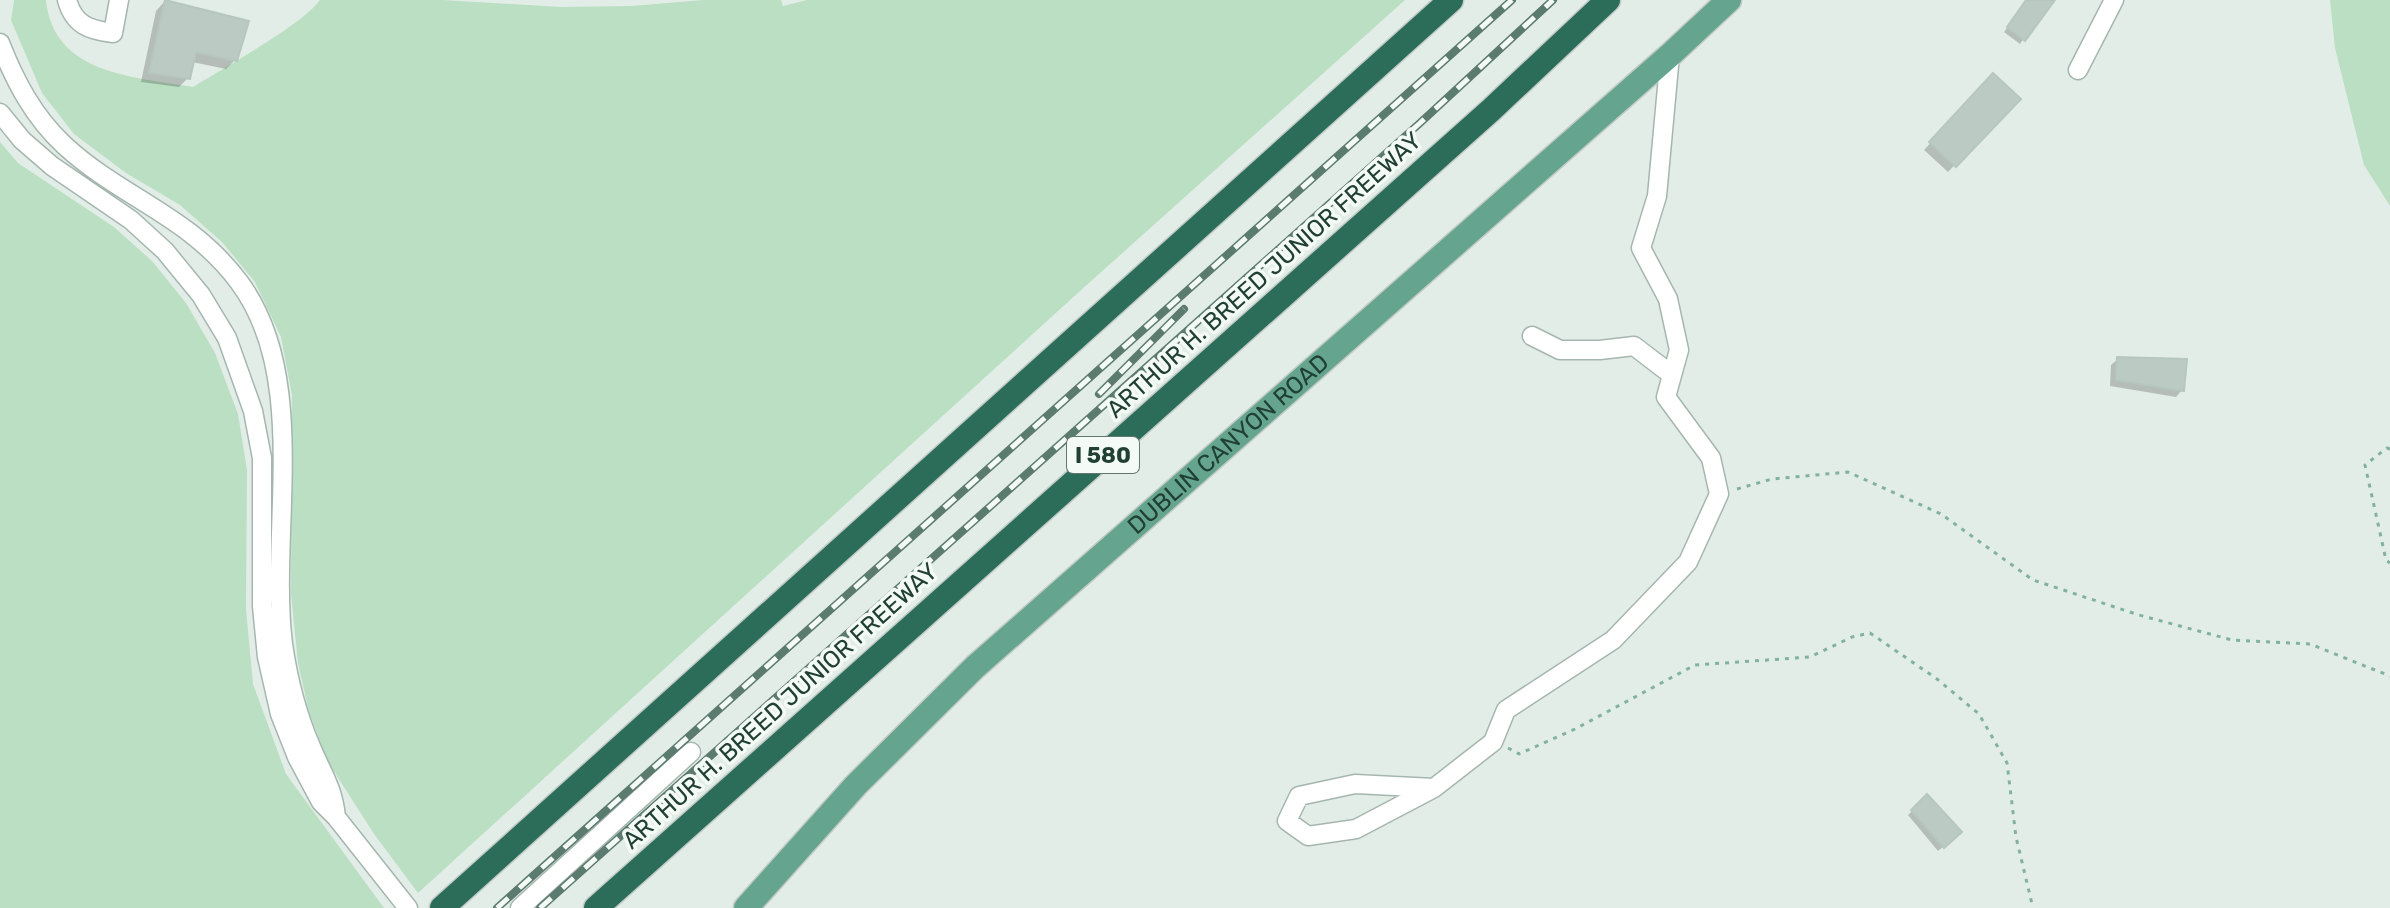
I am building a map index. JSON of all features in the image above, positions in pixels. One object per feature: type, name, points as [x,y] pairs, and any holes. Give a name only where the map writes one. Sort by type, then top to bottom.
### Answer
[{"type":"highway","points":[[451,900],[1451,0]]},
{"type":"highway","name":"ARTHUR H. BREED JUNIOR FREEWAY","points":[[596,908],[1491,110],[1608,0]]},
{"type":"main road","name":"DUBLIN CANYON ROAD","points":[[746,908],[864,777],[975,667],[1729,0]]},
{"type":"street","points":[[67,0],[71,12],[88,29],[113,33],[119,0]]},
{"type":"street","points":[[2078,70],[2114,0]]},
{"type":"street","points":[[0,43],[32,110],[63,144],[92,167],[180,223],[215,253],[241,285],[263,324],[274,356],[280,392],[283,645],[296,703],[311,748],[334,794],[336,817]]},
{"type":"street","points":[[1434,788],[1355,784],[1299,796],[1287,821],[1308,836],[1356,829],[1434,788],[1493,742],[1506,710],[1613,640],[1688,562],[1719,494],[1711,458],[1666,397],[1679,350],[1668,299],[1641,248],[1657,196],[1670,55]]},
{"type":"street","points":[[0,113],[22,140],[52,166],[131,220],[165,251],[201,295],[227,338],[253,411],[262,458],[262,606],[267,657],[280,714],[297,757],[321,802],[408,908]]},
{"type":"street","points":[[1532,336],[1560,350],[1634,346],[1672,375]]},
{"type":"street","points":[[520,908],[692,753]]},
{"type":"path","points":[[2390,449],[2387,448],[2365,465],[2386,560],[2390,563]]},
{"type":"path","points":[[1719,494],[1772,479],[1848,472],[1941,514],[2033,580],[2139,615],[2232,640],[2310,644],[2390,676]]},
{"type":"path","points":[[1493,742],[1519,754],[1575,729],[1695,665],[1810,657],[1852,637],[1870,633],[1937,679],[1979,714],[2007,763],[2016,837],[2033,908]]},
{"type":"green space","points":[[14,0],[46,0],[52,25],[64,44],[81,58],[101,68],[147,80],[193,87],[280,34],[320,0],[443,0],[561,7],[631,6],[703,0],[781,0],[783,6],[807,0],[1405,0],[418,893],[374,834],[328,762],[309,712],[298,663],[291,594],[292,395],[281,337],[255,282],[222,242],[180,205],[126,173],[74,134],[42,93],[11,20]]},
{"type":"green space","points":[[2330,0],[2390,0],[2390,206],[2364,165],[2335,48]]},
{"type":"green space","points":[[0,142],[18,163],[114,227],[152,261],[186,303],[215,353],[238,414],[247,470],[246,609],[253,684],[286,774],[384,908],[0,908]]},
{"type":"building","points":[[165,0],[249,21],[237,61],[196,52],[190,79],[149,73]]},
{"type":"building","points":[[2026,0],[2055,0],[2025,41],[2007,27]]},
{"type":"building","points":[[1993,73],[2021,99],[1956,167],[1929,142]]},
{"type":"building","points":[[2117,357],[2187,359],[2184,391],[2116,380]]},
{"type":"building","points":[[1927,794],[1962,832],[1944,848],[1911,810]]},
{"type":"railway","points":[[497,908],[1512,0]]},
{"type":"railway","points":[[540,908],[1420,123],[1553,0]]},
{"type":"railway","points":[[1099,394],[1184,309]]}]
